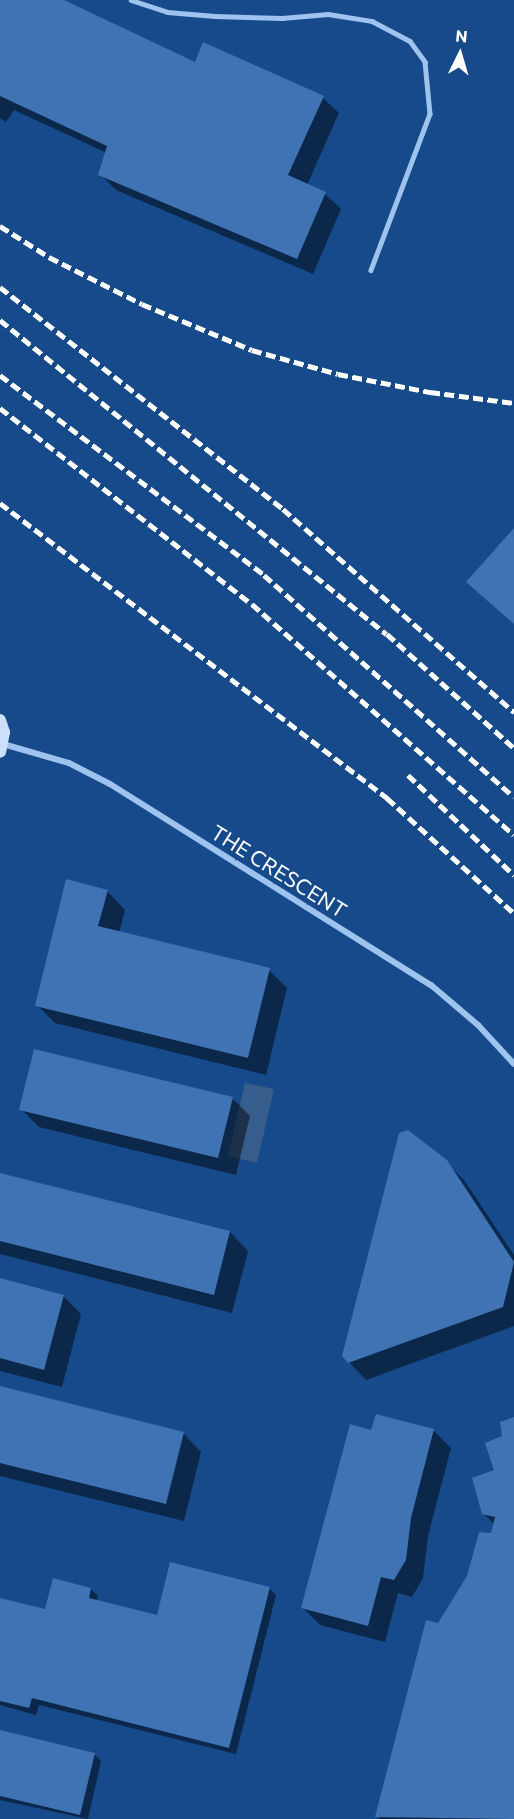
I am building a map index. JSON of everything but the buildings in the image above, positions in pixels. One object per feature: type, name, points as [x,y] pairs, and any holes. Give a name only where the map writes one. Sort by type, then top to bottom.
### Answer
[{"type":"street","points":[[0,720],[2,748]]},
{"type":"street","name":"THE CRESCENT","points":[[2,748],[69,763],[110,784],[431,985],[478,1025],[514,1064]]},
{"type":"lane","points":[[131,0],[167,12],[215,16],[282,18],[328,14],[372,21],[410,41],[425,62],[430,114],[371,270]]},
{"type":"water","points":[[245,1083],[274,1089],[257,1163],[228,1156]]},
{"type":"railway","points":[[0,226],[49,257],[142,304],[252,350],[338,374],[430,392],[514,403]]},
{"type":"railway","points":[[0,287],[283,509],[514,712]]},
{"type":"railway","points":[[0,320],[387,634],[514,748]]},
{"type":"railway","points":[[0,375],[264,575],[514,797]]},
{"type":"railway","points":[[0,408],[252,604],[514,835]]},
{"type":"railway","points":[[0,503],[387,798],[514,913]]},
{"type":"railway","points":[[408,775],[514,875]]}]
